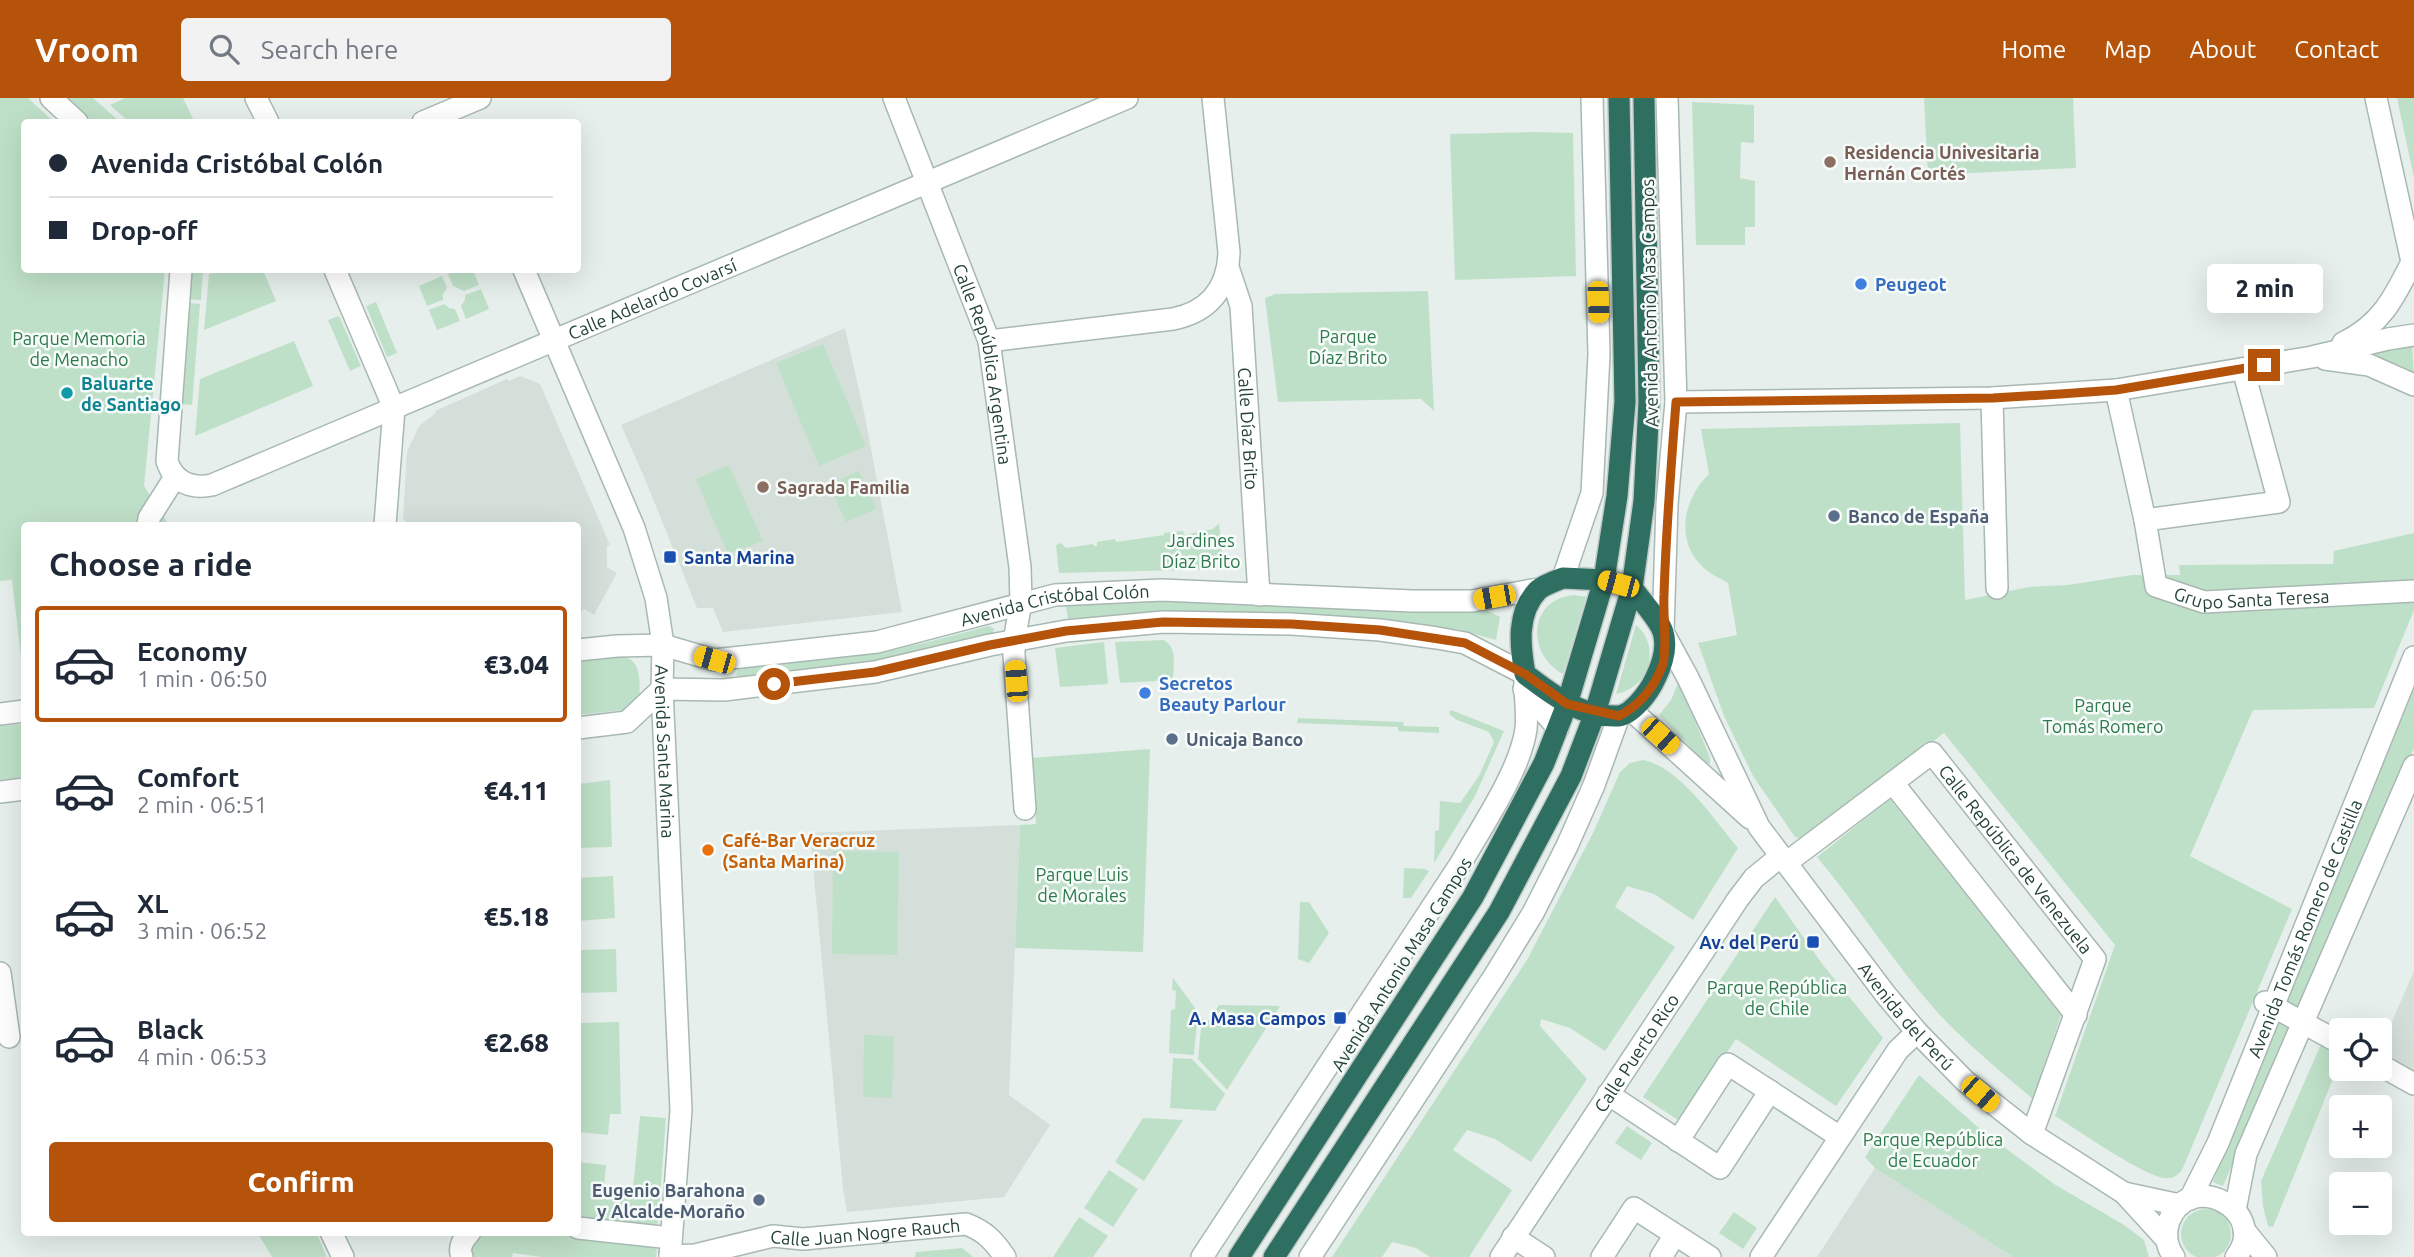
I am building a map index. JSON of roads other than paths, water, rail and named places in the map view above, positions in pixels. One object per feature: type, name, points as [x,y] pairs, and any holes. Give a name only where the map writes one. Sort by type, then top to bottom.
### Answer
[{"type":"highway","name":"Avenida Antonio Masa Campos","points":[[1239,1257],[1473,897],[1544,763],[1567,704],[1604,580],[1625,402],[1619,98]]},
{"type":"highway","name":"Avenida Antonio Masa Campos","points":[[1274,1257],[1499,912],[1571,776],[1595,712],[1632,587],[1644,501],[1649,402],[1644,98]]},
{"type":"highway","points":[[1563,578],[1604,580],[1632,587],[1663,632],[1664,661],[1652,687],[1625,713],[1595,712],[1567,704],[1525,682],[1520,627],[1538,589],[1563,578]]},
{"type":"street","points":[[51,98],[74,119]]},
{"type":"street","points":[[256,98],[266,119]]},
{"type":"street","points":[[431,119],[480,98]]},
{"type":"street","name":"Calle República Argentina","points":[[894,98],[989,341],[1020,567],[1021,602],[1014,641],[1025,809]]},
{"type":"street","name":"Calle Adelardo Covarsí","points":[[175,477],[188,485],[212,485],[1127,98]]},
{"type":"street","name":"Calle Díaz Brito","points":[[989,341],[1187,316],[1212,301],[1228,267],[1229,252],[1213,98]]},
{"type":"street","points":[[1563,578],[1592,493],[1599,354],[1592,98]]},
{"type":"street","name":"Avenida Antonio Masa Campos","points":[[1663,632],[1667,504],[1676,402],[1667,98]]},
{"type":"street","points":[[2312,357],[2350,340],[2382,315],[2413,266],[2376,98]]},
{"type":"street","name":"Calle Díaz Brito","points":[[1228,267],[1241,306],[1259,595]]},
{"type":"street","points":[[148,522],[175,477],[170,470],[167,452],[181,273]]},
{"type":"street","points":[[336,273],[394,408],[385,522]]},
{"type":"street","name":"Avenida Santa Marina","points":[[525,273],[634,528],[656,597],[663,645],[662,689],[681,1110],[670,1250]]},
{"type":"street","points":[[1676,402],[1993,398],[2116,390],[2312,357],[2414,335]]},
{"type":"street","points":[[2312,357],[2369,365],[2414,385]]},
{"type":"street","points":[[2145,520],[2279,502],[2244,369]]},
{"type":"street","name":"Grupo Santa Teresa","points":[[2116,390],[2145,520],[2156,586],[2204,602],[2414,591]]},
{"type":"street","points":[[1993,398],[1997,587]]},
{"type":"street","points":[[1636,560],[1648,570],[1664,598]]},
{"type":"street","name":"Avenida Cristóbal Colón","points":[[581,650],[663,645],[714,660],[877,642],[1055,595],[1162,590],[1412,601],[1472,601],[1538,589]]},
{"type":"street","name":"Avenida Cristóbal Colón","points":[[662,689],[724,690],[875,672],[1066,631],[1163,622],[1291,624],[1380,630],[1465,643],[1525,682],[1558,728]]},
{"type":"street","name":"Avenida del Perú","points":[[1663,632],[1688,678],[1759,827],[1855,956],[1917,1032],[1965,1081],[2032,1134],[2124,1193],[2170,1248]]},
{"type":"street","name":"Avenida Tomás Romero de Castilla","points":[[2170,1248],[2167,1226],[2172,1214],[2185,1202],[2218,1143],[2269,1004],[2414,657]]},
{"type":"street","name":"Avenida Antonio Masa Campos","points":[[1202,1257],[1461,863],[1491,810],[1520,753],[1526,722],[1525,682]]},
{"type":"street","points":[[581,728],[626,722],[662,689]]},
{"type":"street","points":[[0,714],[21,711]]},
{"type":"street","points":[[1310,1257],[1533,913],[1567,846],[1625,713]]},
{"type":"street","name":"Avenida del Perú","points":[[1625,713],[1759,827]]},
{"type":"street","name":"Calle República de Venezuela","points":[[1784,860],[1932,753],[2095,959],[2032,1134]]},
{"type":"street","name":"Avenida Tomás Romero de Castilla","points":[[2235,1210],[2246,1154],[2414,766]]},
{"type":"street","points":[[1893,783],[2076,1015]]},
{"type":"street","points":[[0,792],[21,789]]},
{"type":"street","name":"Calle Puerto Rico","points":[[1501,1257],[1738,899],[1754,878],[1784,860]]},
{"type":"street","points":[[0,973],[11,1037]]},
{"type":"street","points":[[2269,1004],[2329,1037]]},
{"type":"street","points":[[1761,1257],[1898,1049],[1917,1032]]},
{"type":"street","points":[[1678,1141],[1728,1064],[1840,1138]]},
{"type":"street","points":[[2392,1072],[2414,1084]]},
{"type":"street","points":[[1608,1094],[1720,1168],[1770,1091]]},
{"type":"street","name":"Avenida del Perú","points":[[2124,1193],[2185,1202],[2202,1196],[2214,1197],[2235,1210]]},
{"type":"street","points":[[1602,1257],[1634,1208],[1710,1257]]},
{"type":"street","points":[[2235,1210],[2244,1230],[2266,1257]]},
{"type":"street","name":"Calle Juan Nogre Rauch","points":[[581,1229],[695,1255],[773,1236],[804,1248],[966,1224],[991,1237],[1005,1257]]},
{"type":"street","points":[[2236,1257],[2244,1242],[2244,1230]]},
{"type":"street","points":[[1661,1257],[1675,1235]]},
{"type":"street","points":[[333,1236],[343,1257]]},
{"type":"street","points":[[1513,1237],[1544,1257]]},
{"type":"place","name":"Residencia Univesitaria Hernán Cortés","points":[[1830,162]]},
{"type":"place","name":"Peugeot","points":[[1861,284]]},
{"type":"place","name":"Baluarte de Santiago","points":[[67,393]]},
{"type":"place","name":"Sagrada Familia","points":[[763,487]]},
{"type":"place","name":"Banco de España","points":[[1834,516]]},
{"type":"place","name":"Santa Marina","points":[[670,557]]},
{"type":"place","name":"Secretos Beauty Parlour","points":[[1145,693]]},
{"type":"place","name":"Unicaja Banco","points":[[1172,739]]},
{"type":"place","name":"Café-Bar Veracruz (Santa Marina)","points":[[708,850]]},
{"type":"place","name":"Av. del Perú","points":[[1813,942]]},
{"type":"place","name":"A. Masa Campos","points":[[1340,1018]]},
{"type":"place","name":"Eugenio Barahona y Alcalde-Moraño","points":[[759,1200]]},
{"type":"park label","name":"Parque Díaz Brito","points":[[1348,346]]},
{"type":"park label","name":"Parque Memoria de Menacho","points":[[79,348]]},
{"type":"park label","name":"Jardines Díaz Brito","points":[[1201,550]]},
{"type":"park label","name":"Parque Tomás Romero","points":[[2103,715]]},
{"type":"park label","name":"Parque Luis de Morales","points":[[1082,884]]},
{"type":"park label","name":"Parque República de Chile","points":[[1777,997]]},
{"type":"park label","name":"Parque República de Ecuador","points":[[1933,1149]]}]
